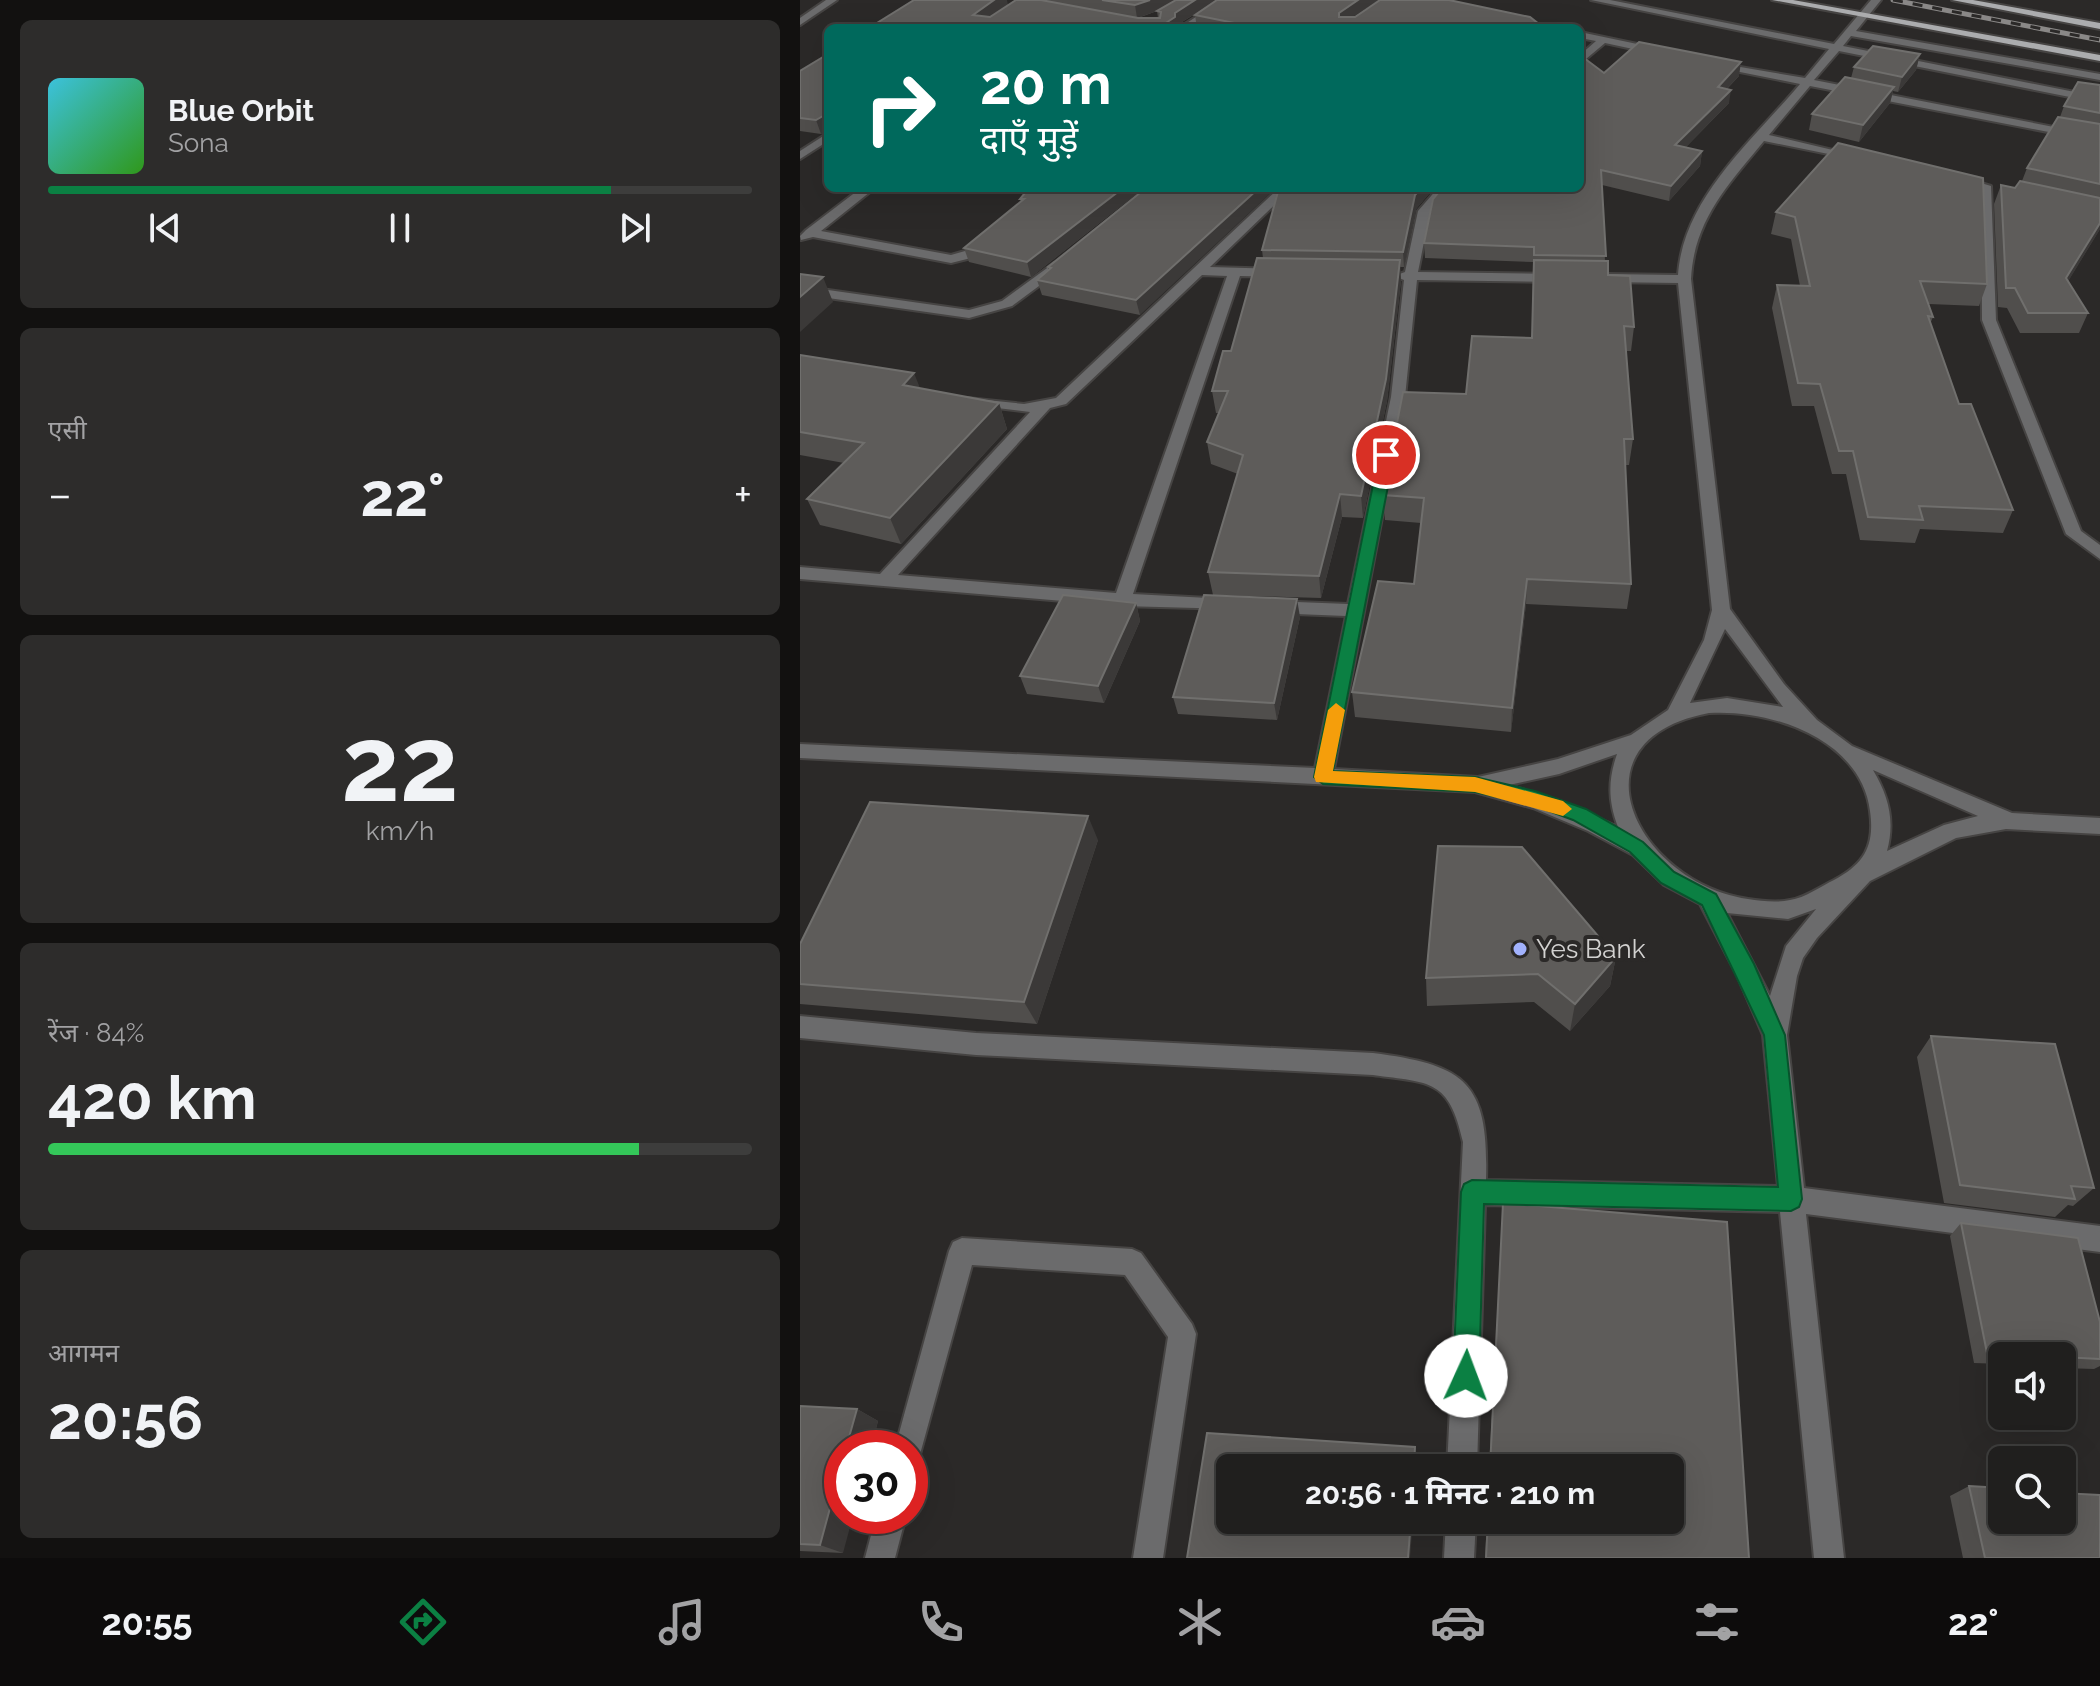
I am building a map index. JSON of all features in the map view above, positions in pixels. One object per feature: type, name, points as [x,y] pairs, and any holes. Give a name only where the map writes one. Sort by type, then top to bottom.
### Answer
[{"type":"main road","points":[[1777,0],[2100,58]]},
{"type":"main road","points":[[1957,0],[2100,26]]},
{"type":"street","points":[[800,22],[832,0]]},
{"type":"street","points":[[1190,24],[1229,0]]},
{"type":"street","points":[[1596,0],[2100,100]]},
{"type":"street","points":[[1675,714],[1713,640],[1721,610],[1684,279],[1686,250],[1695,225],[1711,197],[1876,0]]},
{"type":"street","points":[[1847,32],[2100,77]]},
{"type":"street","points":[[1584,36],[1677,55]]},
{"type":"street","points":[[1584,57],[1603,40]]},
{"type":"street","points":[[1706,62],[2100,139]]},
{"type":"street","points":[[1760,137],[1867,161]]},
{"type":"street","points":[[800,156],[824,139]]},
{"type":"street","points":[[1985,186],[1989,320],[2074,534],[2100,553]]},
{"type":"street","points":[[805,237],[864,192]]},
{"type":"street","points":[[949,397],[1024,409],[1061,401],[1282,192]]},
{"type":"street","points":[[1323,777],[1398,397],[1411,276],[1424,211],[1441,192]]},
{"type":"street","points":[[805,237],[951,259],[970,254],[993,232]]},
{"type":"street","points":[[800,290],[969,314],[988,312],[1010,305],[1071,256]]},
{"type":"street","points":[[1201,271],[1295,273]]},
{"type":"street","points":[[1122,600],[1235,272]]},
{"type":"street","points":[[1382,275],[1578,278]]},
{"type":"street","points":[[1593,278],[1684,279]]},
{"type":"street","points":[[885,579],[1043,407]]},
{"type":"street","points":[[800,573],[1122,600],[1356,610]]},
{"type":"street","points":[[1721,610],[1777,689],[1811,725],[1847,751],[2006,819]]},
{"type":"street","points":[[1475,784],[1559,766],[1637,740],[1675,714],[1707,705],[1742,704],[1777,711],[1811,725]]},
{"type":"street","points":[[1636,847],[1622,819],[1617,790],[1622,763],[1637,740]]},
{"type":"street","points":[[800,751],[1475,784],[1535,799],[1579,815],[1636,847],[1668,877],[1709,900],[1751,909],[1791,910],[1951,831],[2006,819],[2100,826]]},
{"type":"street","points":[[1829,1558],[1775,1035],[1785,974],[1799,943],[1857,880],[1877,850],[1881,816],[1870,782],[1847,751]]},
{"type":"street","points":[[1709,900],[1747,971],[1775,1035]]},
{"type":"street","points":[[802,1031],[976,1044],[1373,1064],[1436,1073],[1455,1087],[1470,1111],[1475,1142],[1463,1454]]},
{"type":"street","points":[[1472,1192],[1791,1199],[2100,1239]]},
{"type":"street","points":[[914,1430],[962,1251],[1132,1262],[1182,1334],[1148,1558]]},
{"type":"street","points":[[880,1558],[886,1534]]},
{"type":"street","points":[[1459,1558],[1460,1534]]},
{"type":"building","points":[[914,0],[994,0],[973,15],[990,17],[1016,0],[1041,0],[1138,18],[1160,18],[1161,12],[1157,11],[1176,0],[1195,0],[1164,24],[875,24]]},
{"type":"building","points":[[1102,0],[1150,0],[1135,5]]},
{"type":"building","points":[[1217,0],[1358,0],[1339,13],[1339,17],[1355,17],[1380,0],[1449,0],[1530,17],[1539,24],[1239,24],[1195,15]]},
{"type":"building","points":[[1639,42],[1741,62],[1718,87],[1731,90],[1675,145],[1702,151],[1671,186],[1601,170],[1606,256],[1534,255],[1534,247],[1424,243],[1433,199],[1439,192],[1584,192],[1584,58],[1604,73]]},
{"type":"building","points":[[1873,46],[1920,54],[1902,77],[1854,67]]},
{"type":"building","points":[[824,56],[824,118],[800,118],[800,71]]},
{"type":"building","points":[[1845,77],[1894,87],[1863,125],[1812,114]]},
{"type":"building","points":[[2078,82],[2100,85],[2100,113],[2064,106]]},
{"type":"building","points":[[2058,117],[2100,124],[2100,184],[2027,168]]},
{"type":"building","points":[[1838,143],[1983,178],[1987,284],[1920,281],[1933,317],[1928,316],[1959,404],[1971,404],[2013,510],[1919,506],[1923,520],[1868,517],[1853,451],[1839,451],[1820,384],[1798,383],[1777,285],[1810,286],[1795,217],[1776,212]]},
{"type":"building","points":[[2020,181],[2100,198],[2100,223],[2066,278],[2088,313],[2028,313],[2015,288],[2006,288],[2001,185],[2015,188]]},
{"type":"building","points":[[1026,192],[1118,192],[1027,262],[964,248],[1024,199],[1020,199]]},
{"type":"building","points":[[1141,192],[1255,192],[1136,300],[1037,280],[1051,268],[1048,267]]},
{"type":"building","points":[[1278,192],[1418,192],[1403,252],[1262,250]]},
{"type":"building","points":[[1257,258],[1400,260],[1386,379],[1361,496],[1340,494],[1319,576],[1208,572],[1243,455],[1207,442],[1228,391],[1212,391],[1223,351],[1231,351]]},
{"type":"building","points":[[1534,260],[1608,261],[1608,275],[1630,276],[1634,327],[1624,326],[1633,439],[1624,439],[1631,584],[1527,579],[1512,708],[1352,692],[1378,581],[1414,584],[1424,498],[1383,495],[1403,392],[1466,394],[1472,336],[1532,338]]},
{"type":"building","points":[[800,274],[823,277],[800,297]]},
{"type":"building","points":[[800,355],[914,373],[903,385],[999,403],[890,518],[807,499],[864,443],[800,432]]},
{"type":"building","points":[[1063,595],[1136,603],[1098,686],[1020,676]]},
{"type":"building","points":[[1204,595],[1297,599],[1274,703],[1173,697]]},
{"type":"building","points":[[870,802],[1088,816],[1024,1002],[800,984],[800,944]]},
{"type":"building","points":[[1438,846],[1522,847],[1616,957],[1575,1004],[1538,974],[1426,978]]},
{"type":"building","points":[[1931,1036],[2055,1044],[2094,1188],[2071,1186],[2075,1199],[1960,1185]]},
{"type":"building","points":[[1503,1203],[1727,1222],[1749,1558],[1486,1558],[1487,1534],[1684,1534],[1684,1454],[1491,1454]]},
{"type":"building","points":[[1961,1223],[2078,1238],[2100,1322],[2100,1359],[2076,1358],[2076,1342],[1988,1342],[1987,1353]]},
{"type":"building","points":[[800,1406],[857,1409],[851,1430],[824,1430],[824,1530],[820,1545],[800,1544]]},
{"type":"building","points":[[1207,1433],[1415,1447],[1415,1454],[1216,1454],[1216,1534],[1410,1534],[1408,1558],[1187,1558]]},
{"type":"building","points":[[1969,1486],[1988,1487],[1988,1534],[2076,1534],[2076,1494],[2100,1495],[2100,1558],[1985,1558]]},
{"type":"railway","points":[[1893,0],[2100,40]]},
{"type":"slow traffic","points":[[1336,710],[1323,777],[1475,784],[1563,809]]},
{"type":"place","name":"Yes Bank","points":[[1520,949]]},
{"type":"route","points":[[1386,455],[1323,777],[1475,784],[1535,799],[1579,815],[1636,847],[1668,877],[1709,900],[1747,971],[1775,1035],[1791,1199],[1472,1192],[1466,1376]]}]
